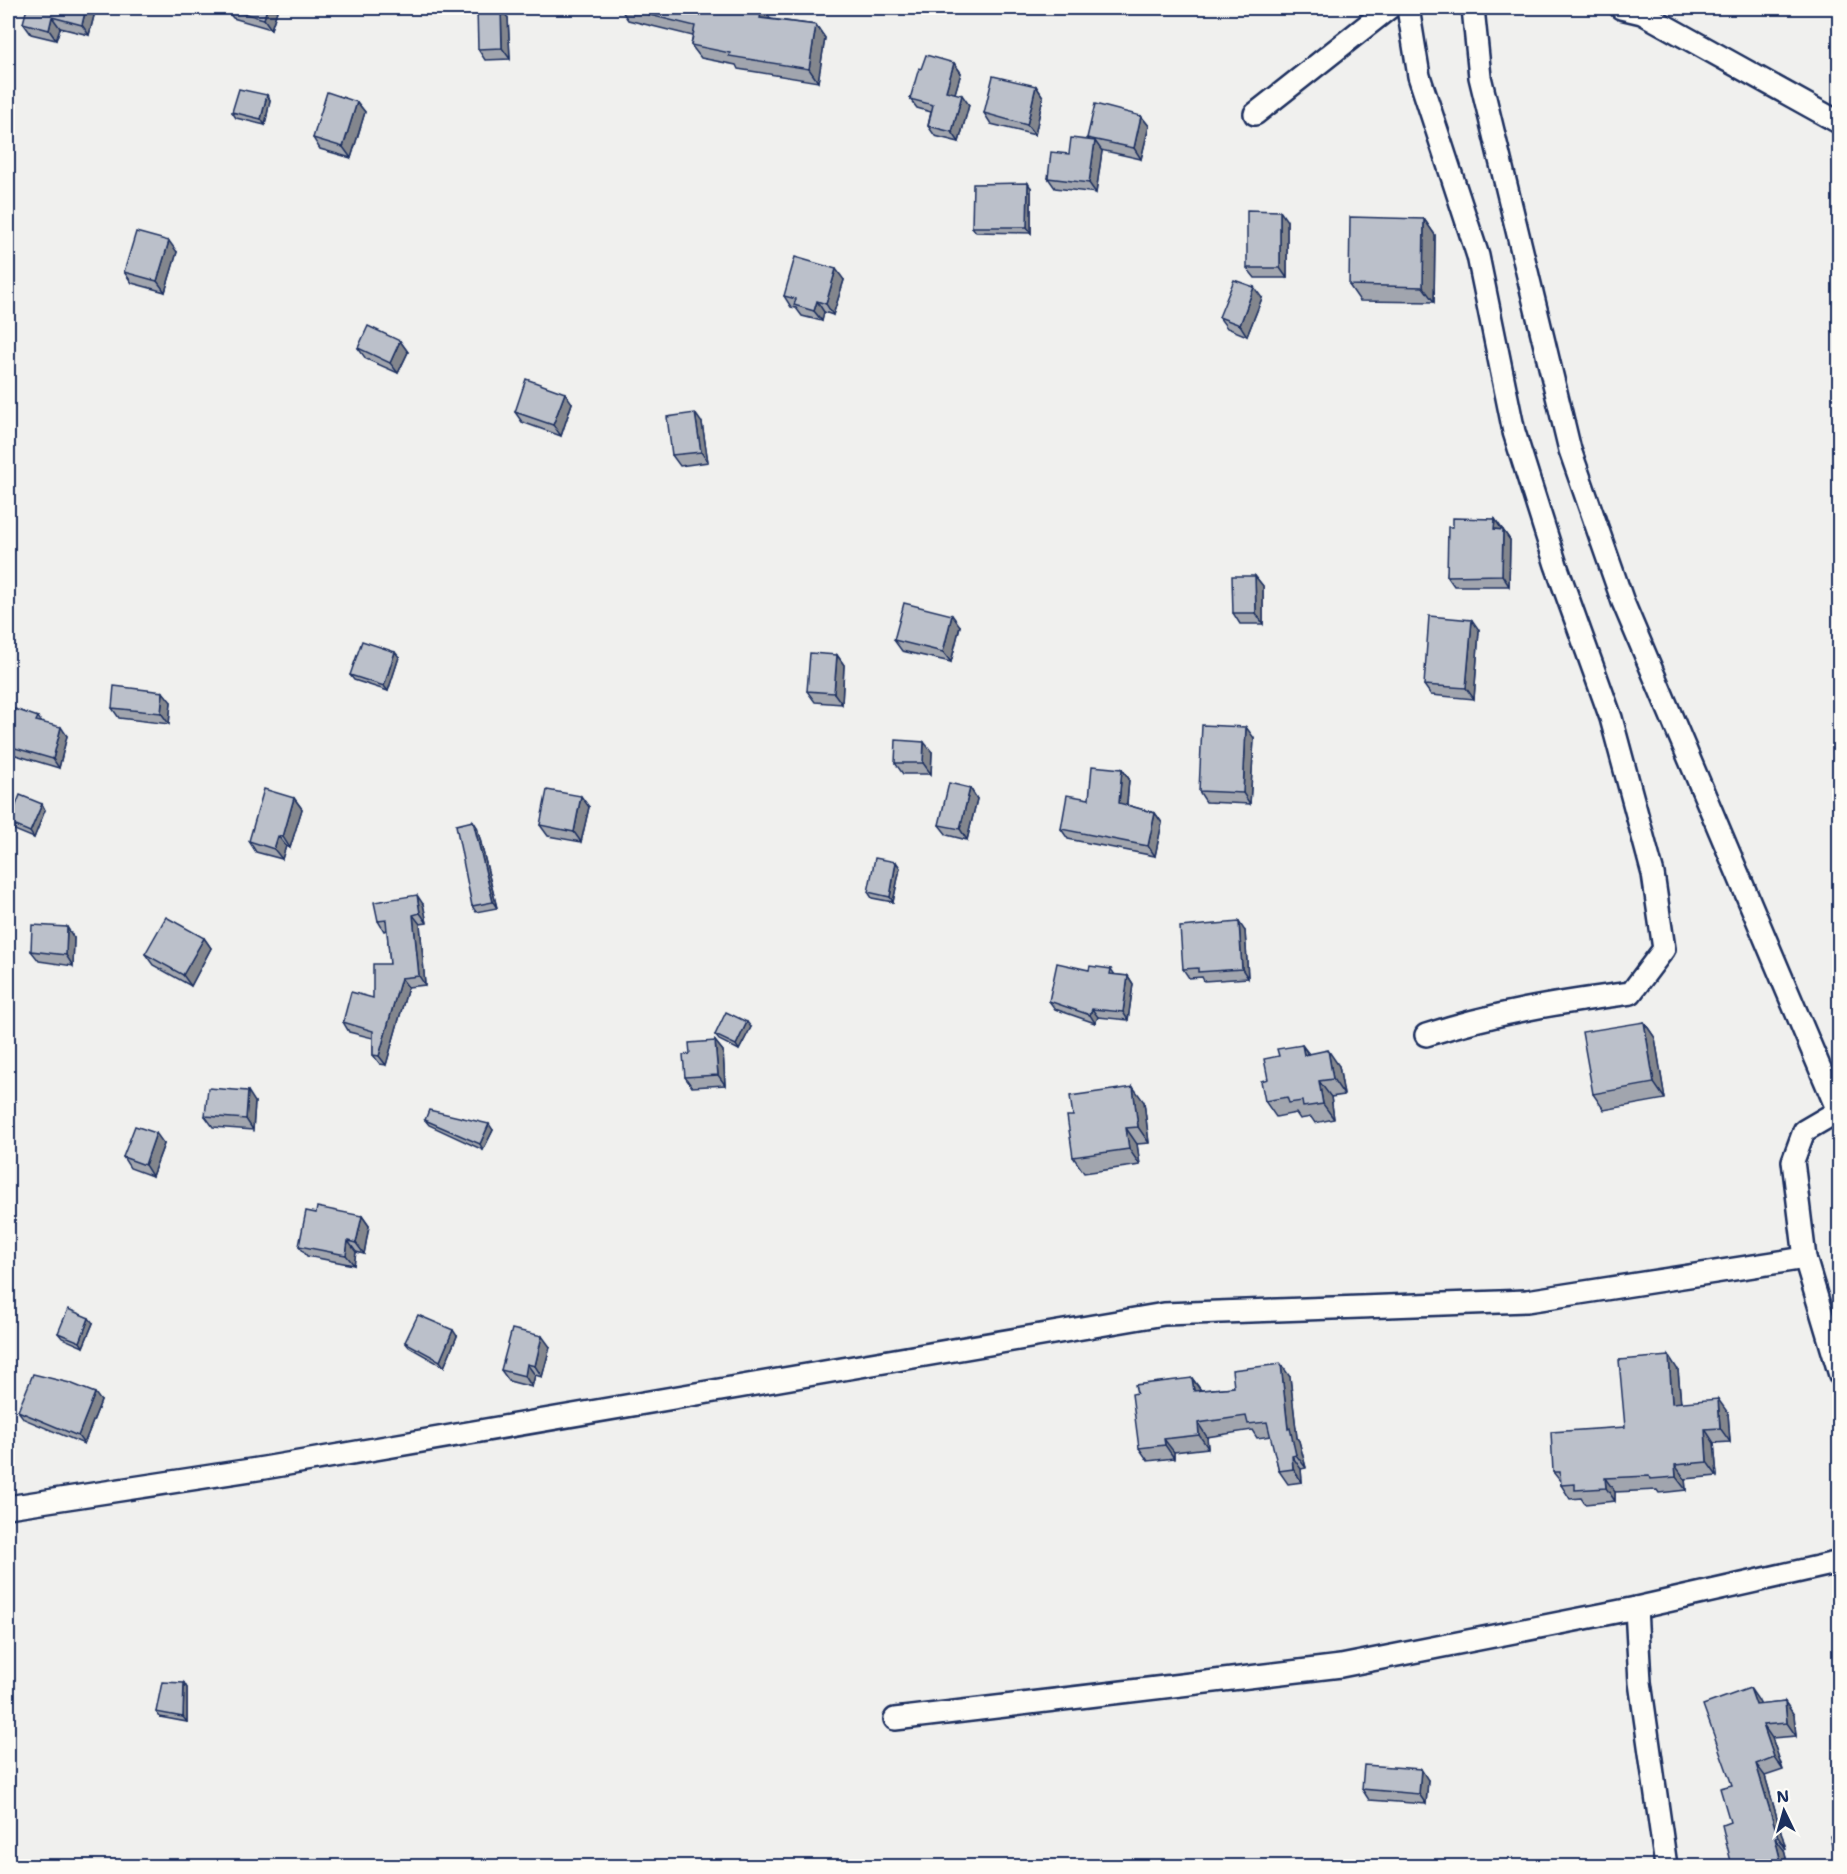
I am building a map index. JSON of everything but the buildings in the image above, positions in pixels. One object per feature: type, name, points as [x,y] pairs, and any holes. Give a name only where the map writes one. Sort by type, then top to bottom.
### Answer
[{"type":"street","points":[[1255,114],[1389,8]]},
{"type":"street","points":[[1408,8],[1419,76],[1478,256],[1514,432],[1556,565],[1611,718],[1653,874],[1664,948],[1631,993],[1558,1002],[1470,1020],[1426,1035]]},
{"type":"street","points":[[1473,8],[1480,77],[1570,450],[1623,602],[1839,1111],[1804,1131],[1794,1161],[1806,1258],[1839,1375]]},
{"type":"street","points":[[1621,8],[1642,13],[1839,123]]},
{"type":"street","points":[[8,1506],[264,1468],[1164,1314],[1527,1301],[1806,1258]]},
{"type":"street","points":[[895,1719],[1341,1666],[1636,1608],[1839,1562]]},
{"type":"street","points":[[1636,1608],[1640,1682],[1666,1866]]}]
